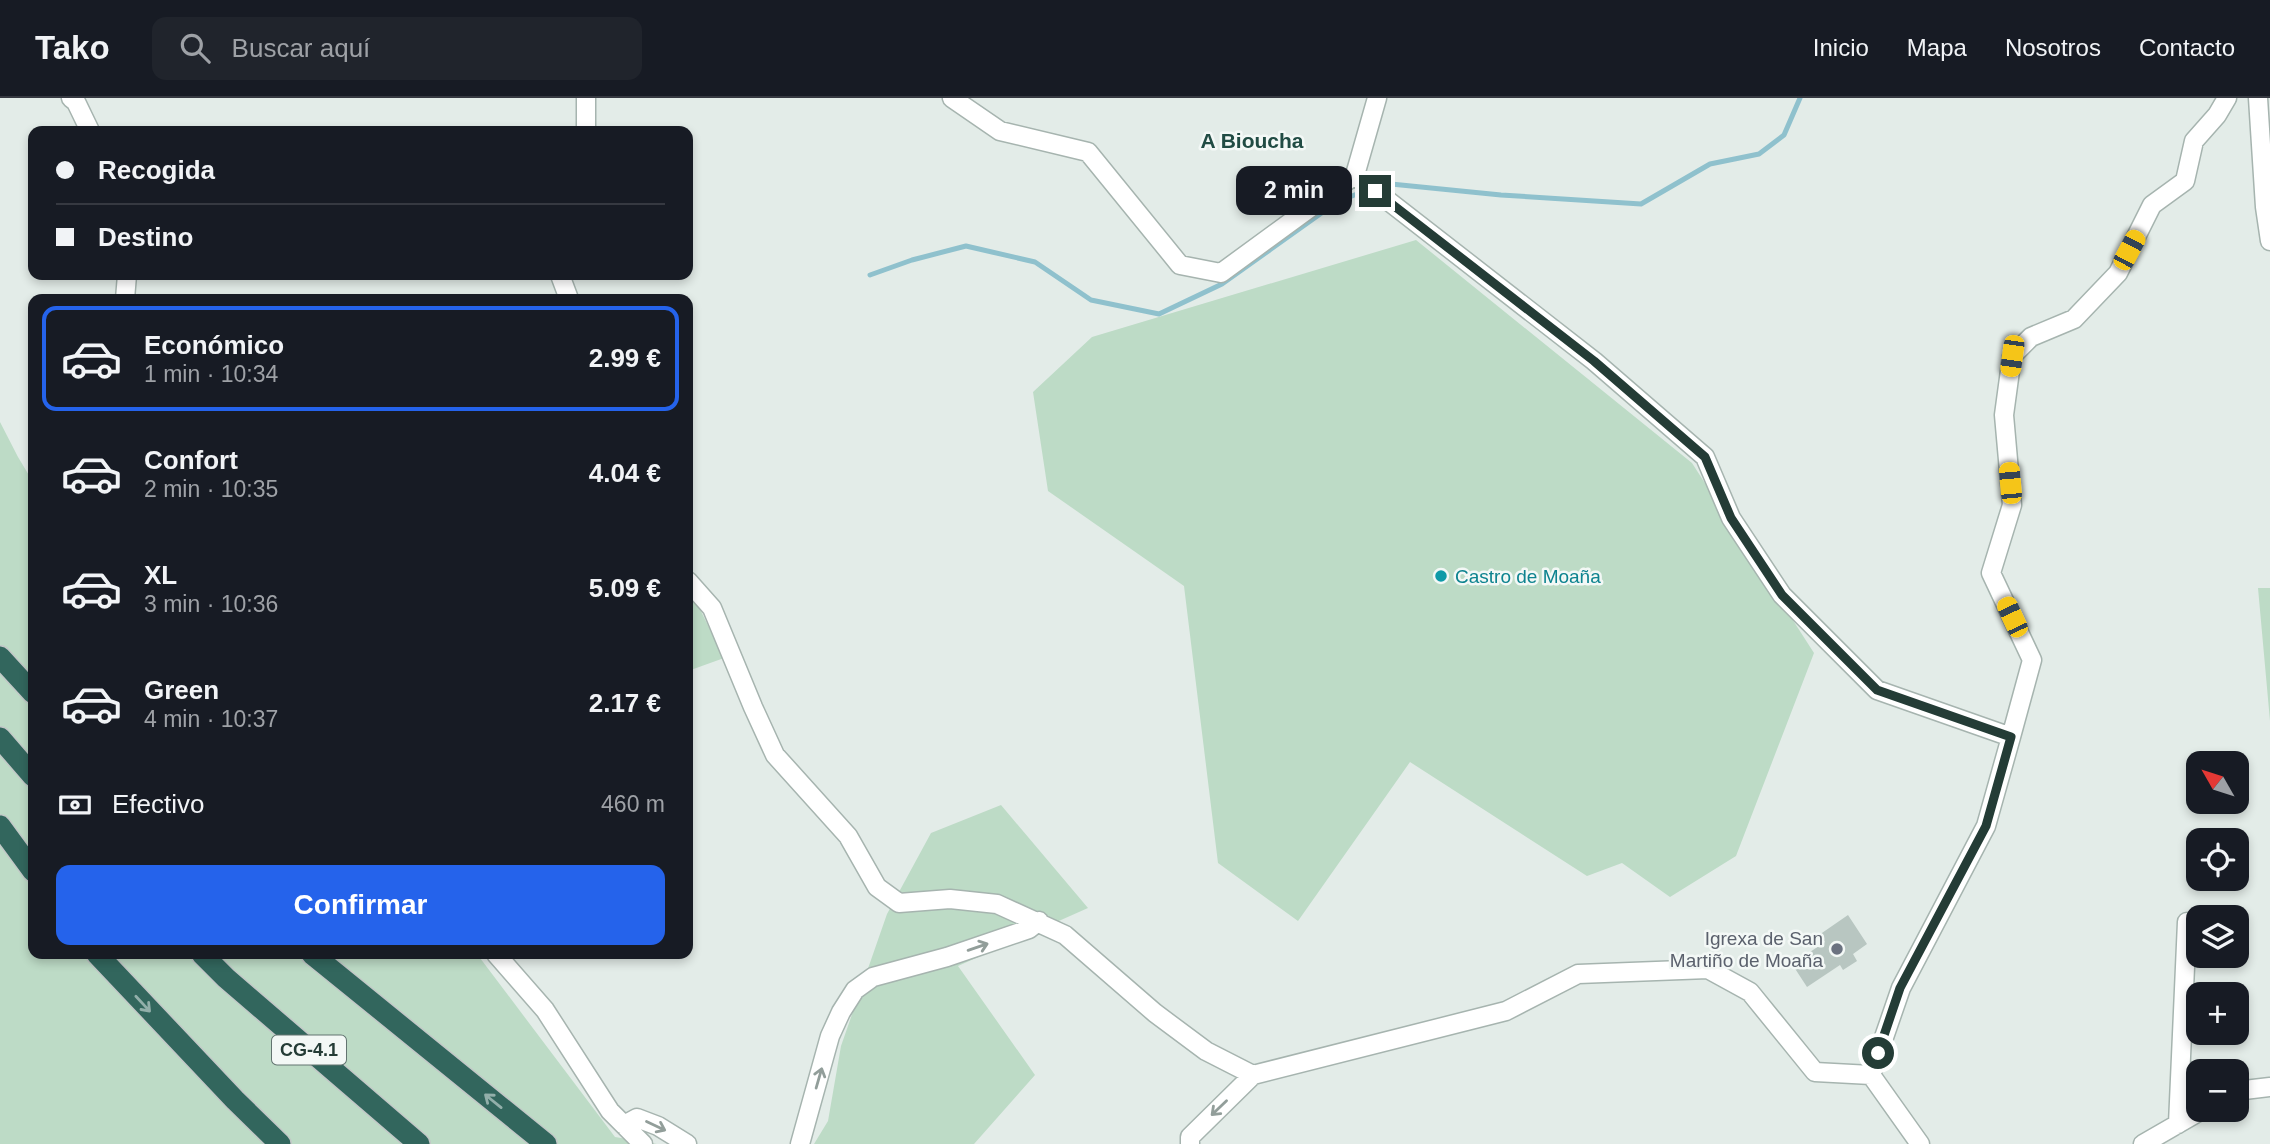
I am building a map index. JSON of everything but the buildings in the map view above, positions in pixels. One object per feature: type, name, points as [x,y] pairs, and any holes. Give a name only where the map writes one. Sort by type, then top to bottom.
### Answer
[{"type":"highway","points":[[0,657],[28,688]]},
{"type":"highway","points":[[0,738],[28,770]]},
{"type":"highway","points":[[0,826],[28,864]]},
{"type":"highway","points":[[102,959],[280,1144]]},
{"type":"highway","name":"CG-4.1","points":[[207,959],[419,1144]]},
{"type":"highway","points":[[318,959],[546,1144]]},
{"type":"street","points":[[71,98],[76,102],[88,126]]},
{"type":"street","points":[[586,98],[586,126]]},
{"type":"street","points":[[952,98],[1000,131],[1088,152],[1180,265],[1220,273],[1355,175],[1377,98]]},
{"type":"street","points":[[1871,1075],[1900,988],[1986,826],[2032,660],[1992,573],[2012,505],[2004,415],[2012,356],[2031,337],[2074,319],[2118,273],[2152,205],[2185,181],[2194,141],[2217,115],[2227,98]]},
{"type":"street","points":[[2258,98],[2265,207],[2270,241]]},
{"type":"street","points":[[1355,175],[1594,361],[1705,457],[1731,518],[1782,595],[1877,690],[2011,737]]},
{"type":"street","points":[[693,587],[712,608],[775,755],[848,836],[877,887],[899,903],[950,899],[997,904],[1039,921],[1065,935],[1155,1013],[1206,1051],[1254,1075]]},
{"type":"street","points":[[800,1144],[831,1036],[841,1012],[855,990],[873,977],[947,957],[1029,929],[1039,921]]},
{"type":"street","points":[[2178,1124],[2186,944]]},
{"type":"street","points":[[500,959],[545,1010],[610,1111],[643,1144]]},
{"type":"street","points":[[1190,1144],[1190,1137],[1254,1075],[1506,1011],[1578,974],[1659,965],[1710,964],[1750,992],[1815,1072],[1871,1075]]},
{"type":"street","points":[[1871,1075],[1920,1144]]},
{"type":"street","points":[[2249,1089],[2270,1087]]},
{"type":"street","points":[[624,1125],[637,1118],[658,1126],[687,1144]]},
{"type":"street","points":[[2143,1144],[2186,1119]]},
{"type":"green space","points":[[1416,240],[1692,463],[1814,653],[1736,856],[1670,897],[1622,863],[1587,876],[1410,762],[1298,921],[1218,863],[1184,586],[1048,491],[1033,392],[1092,337]]},
{"type":"green space","points":[[0,422],[28,474],[28,959],[481,959],[615,1137],[657,1144],[0,1144]]},
{"type":"green space","points":[[2258,588],[2270,588],[2270,721]]},
{"type":"green space","points":[[693,596],[694,597],[724,658],[693,669]]},
{"type":"green space","points":[[1001,805],[1088,908],[958,966],[1035,1075],[974,1144],[814,1144],[828,1121],[841,1046],[887,914],[931,833]]},
{"type":"waterway","points":[[1381,183],[1501,195],[1641,204],[1710,164],[1759,154],[1784,135],[1800,98]]},
{"type":"waterway","points":[[870,275],[912,260],[966,246],[1035,262],[1091,300],[1159,314],[1222,284],[1337,202],[1357,194]]},
{"type":"place","name":"Castro de Moaña","points":[[1441,576]]},
{"type":"place","name":"Igrexa de San Martiño de Moaña","points":[[1837,949]]},
{"type":"district","name":"A Bioucha","points":[[1252,140]]},
{"type":"route","points":[[1375,191],[1594,361],[1705,457],[1731,518],[1782,595],[1877,690],[2011,737],[1986,826],[1900,988],[1878,1053]]}]
